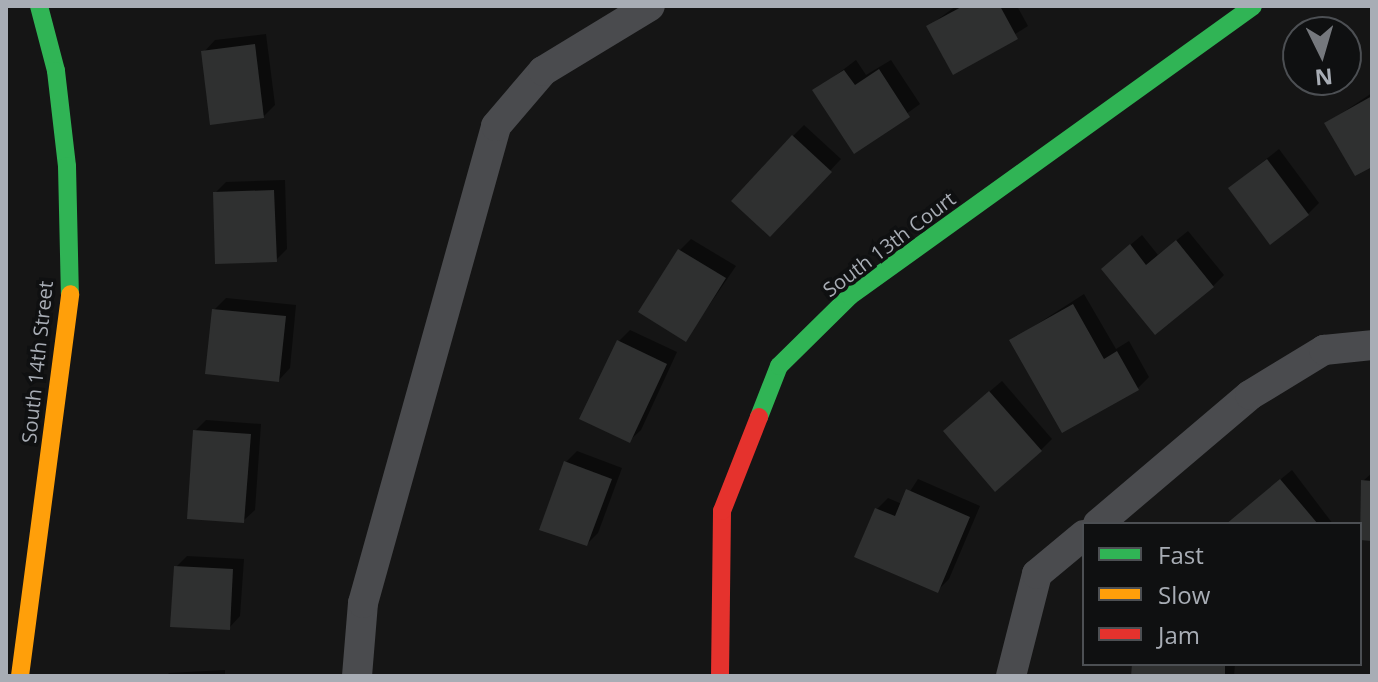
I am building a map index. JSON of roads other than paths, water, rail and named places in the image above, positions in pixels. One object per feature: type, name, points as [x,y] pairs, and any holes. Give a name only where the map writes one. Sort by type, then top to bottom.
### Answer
[{"type":"street","name":"South 14th Street","points":[[20,676],[70,301],[67,166],[56,71],[39,6]]},
{"type":"street","name":"South 13th Court","points":[[720,676],[722,511],[779,366],[850,296],[1253,6]]},
{"type":"lane","points":[[357,676],[363,603],[496,126],[543,71],[650,6]]},
{"type":"lane","points":[[1100,522],[1250,395],[1324,350],[1372,345]]},
{"type":"lane","points":[[1011,676],[1037,574],[1082,537]]}]
